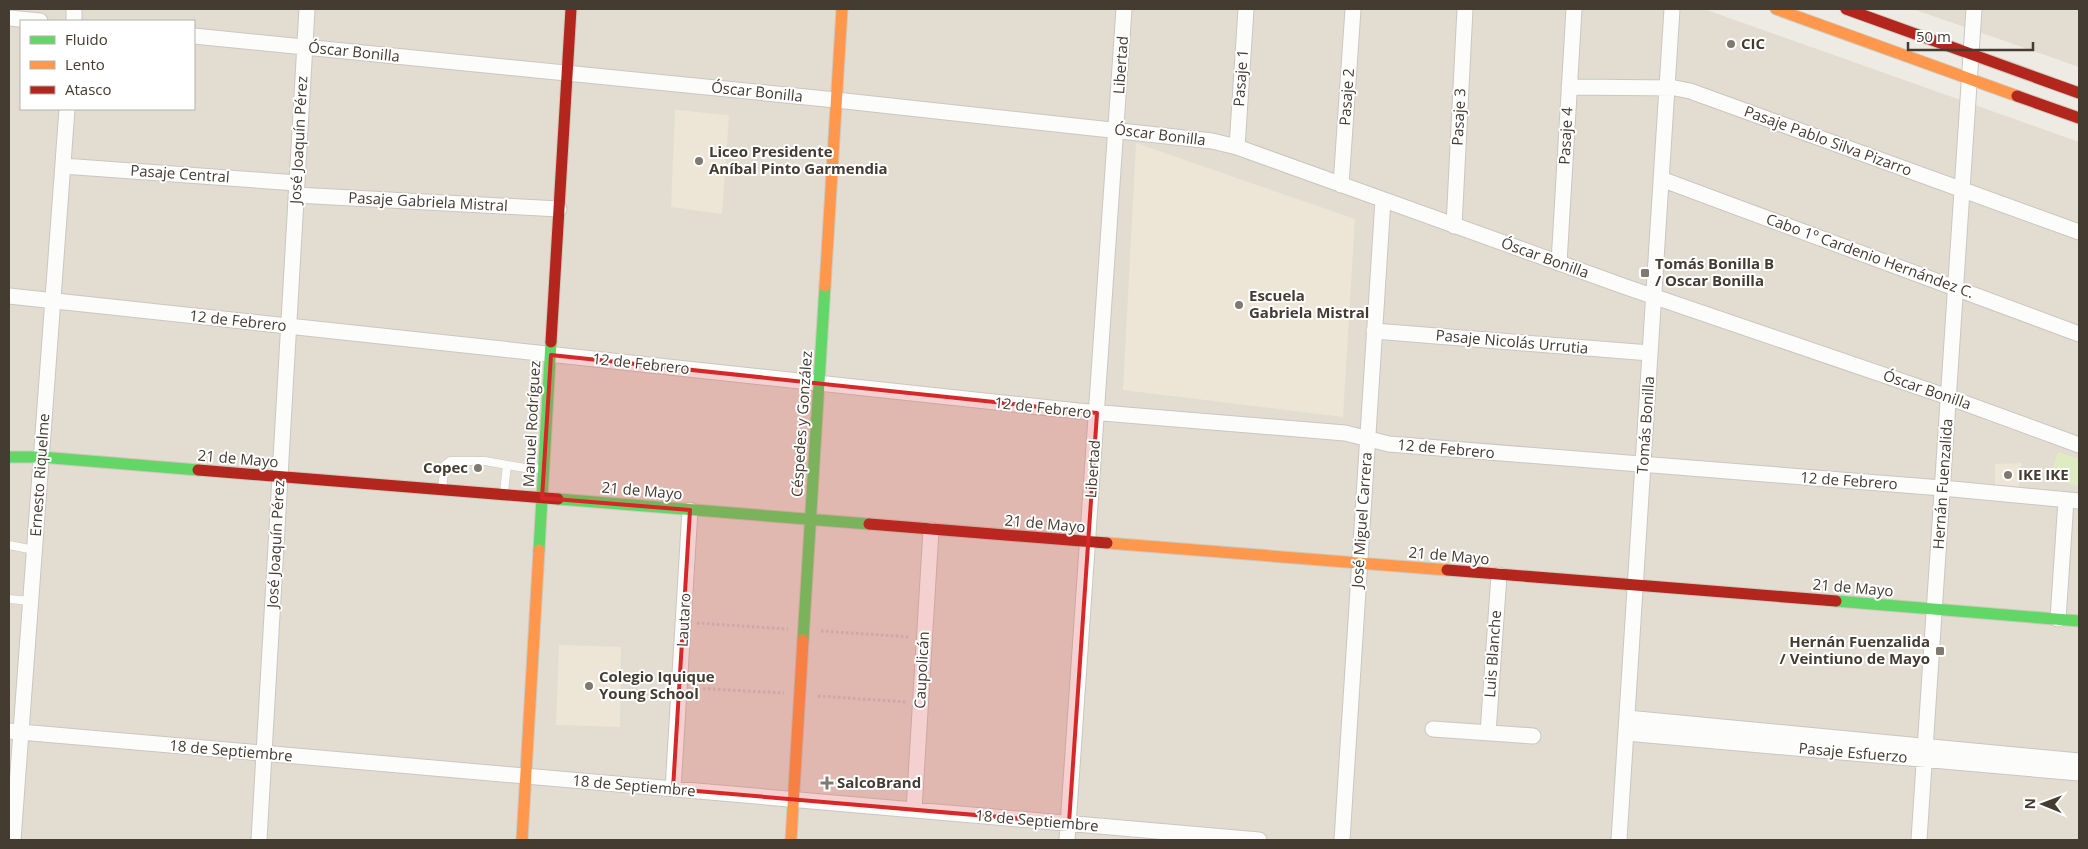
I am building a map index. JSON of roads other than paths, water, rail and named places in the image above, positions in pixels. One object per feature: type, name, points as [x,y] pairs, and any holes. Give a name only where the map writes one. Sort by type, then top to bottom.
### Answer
[{"type":"street","name":"José Joaquín Pérez","points":[[259,840],[307,9]]},
{"type":"street","name":"Manuel Rodríguez","points":[[522,840],[571,9]]},
{"type":"street","name":"Céspedes y González","points":[[791,840],[842,9]]},
{"type":"street","name":"Libertad","points":[[1068,840],[1124,9]]},
{"type":"street","name":"Pasaje 1","points":[[1237,147],[1246,9]]},
{"type":"street","name":"Pasaje 2","points":[[1341,185],[1353,9]]},
{"type":"street","name":"Pasaje 3","points":[[1454,226],[1465,9]]},
{"type":"street","name":"Pasaje 4","points":[[1559,263],[1574,9]]},
{"type":"street","name":"Tomás Bonilla","points":[[1619,840],[1672,9]]},
{"type":"street","points":[[1776,9],[2079,118]]},
{"type":"street","points":[[1846,9],[2079,93]]},
{"type":"street","name":"Hernán Fuenzalida","points":[[1919,840],[1974,9]]},
{"type":"street","points":[[9,18],[30,20]]},
{"type":"street","name":"Óscar Bonilla","points":[[195,36],[1116,129],[1188,137],[1237,147],[1654,297],[1948,397],[2079,444]]},
{"type":"street","name":"Pasaje Pablo Silva Pizarro","points":[[1569,87],[1667,88],[1690,91],[2079,232]]},
{"type":"street","name":"Ernesto Riquelme","points":[[13,840],[15,732],[30,600],[67,110]]},
{"type":"street","name":"Pasaje Central","points":[[63,166],[297,189]]},
{"type":"street","name":"Cabo 1º Cardenio Hernández C.","points":[[1661,179],[2079,334]]},
{"type":"street","name":"Pasaje Gabriela Mistral","points":[[297,189],[559,209]]},
{"type":"street","name":"José Miguel Carrera","points":[[1342,840],[1383,200]]},
{"type":"street","name":"12 de Febrero","points":[[9,296],[1097,413],[1345,433],[1389,444],[2073,500]]},
{"type":"street","name":"Pasaje Nicolás Urrutia","points":[[1374,331],[1650,353]]},
{"type":"street","name":"21 de Mayo","points":[[9,457],[41,457],[1088,543],[2079,621]]},
{"type":"street","points":[[2058,619],[2073,500]]},
{"type":"street","name":"Lautaro","points":[[673,789],[690,510]]},
{"type":"street","name":"Caupolicán","points":[[914,810],[931,530]]},
{"type":"street","name":"Luis Blanche","points":[[1488,733],[1499,575]]},
{"type":"street","name":"Pasaje Esfuerzo","points":[[1627,726],[1925,753],[2079,760]]},
{"type":"street","points":[[1433,729],[1533,736]]},
{"type":"street","name":"18 de Septiembre","points":[[15,732],[1259,840]]},
{"type":"street","name":"Pasaje Esfuerzo","points":[[1925,753],[2079,774]]},
{"type":"lane","points":[[442,490],[445,465],[450,461],[485,461],[524,468],[545,469]]},
{"type":"lane","points":[[504,495],[507,465]]},
{"type":"lane","points":[[9,545],[34,550]]},
{"type":"lane","points":[[9,599],[30,600]]},
{"type":"place","name":"CIC","points":[[1731,44]]},
{"type":"place","name":"Liceo Presidente Aníbal Pinto Garmendia","points":[[699,161]]},
{"type":"place","name":"Tomás Bonilla B / Oscar Bonilla","points":[[1645,273]]},
{"type":"place","name":"Escuela Gabriela Mistral","points":[[1239,305]]},
{"type":"place","name":"Copec","points":[[478,468]]},
{"type":"place","name":"IKE IKE","points":[[2008,475]]},
{"type":"place","name":"Hernán Fuenzalida / Veintiuno de Mayo","points":[[1940,651]]},
{"type":"place","name":"Colegio Iquique Young School","points":[[589,686]]},
{"type":"place","name":"SalcoBrand","points":[[827,783]]}]
